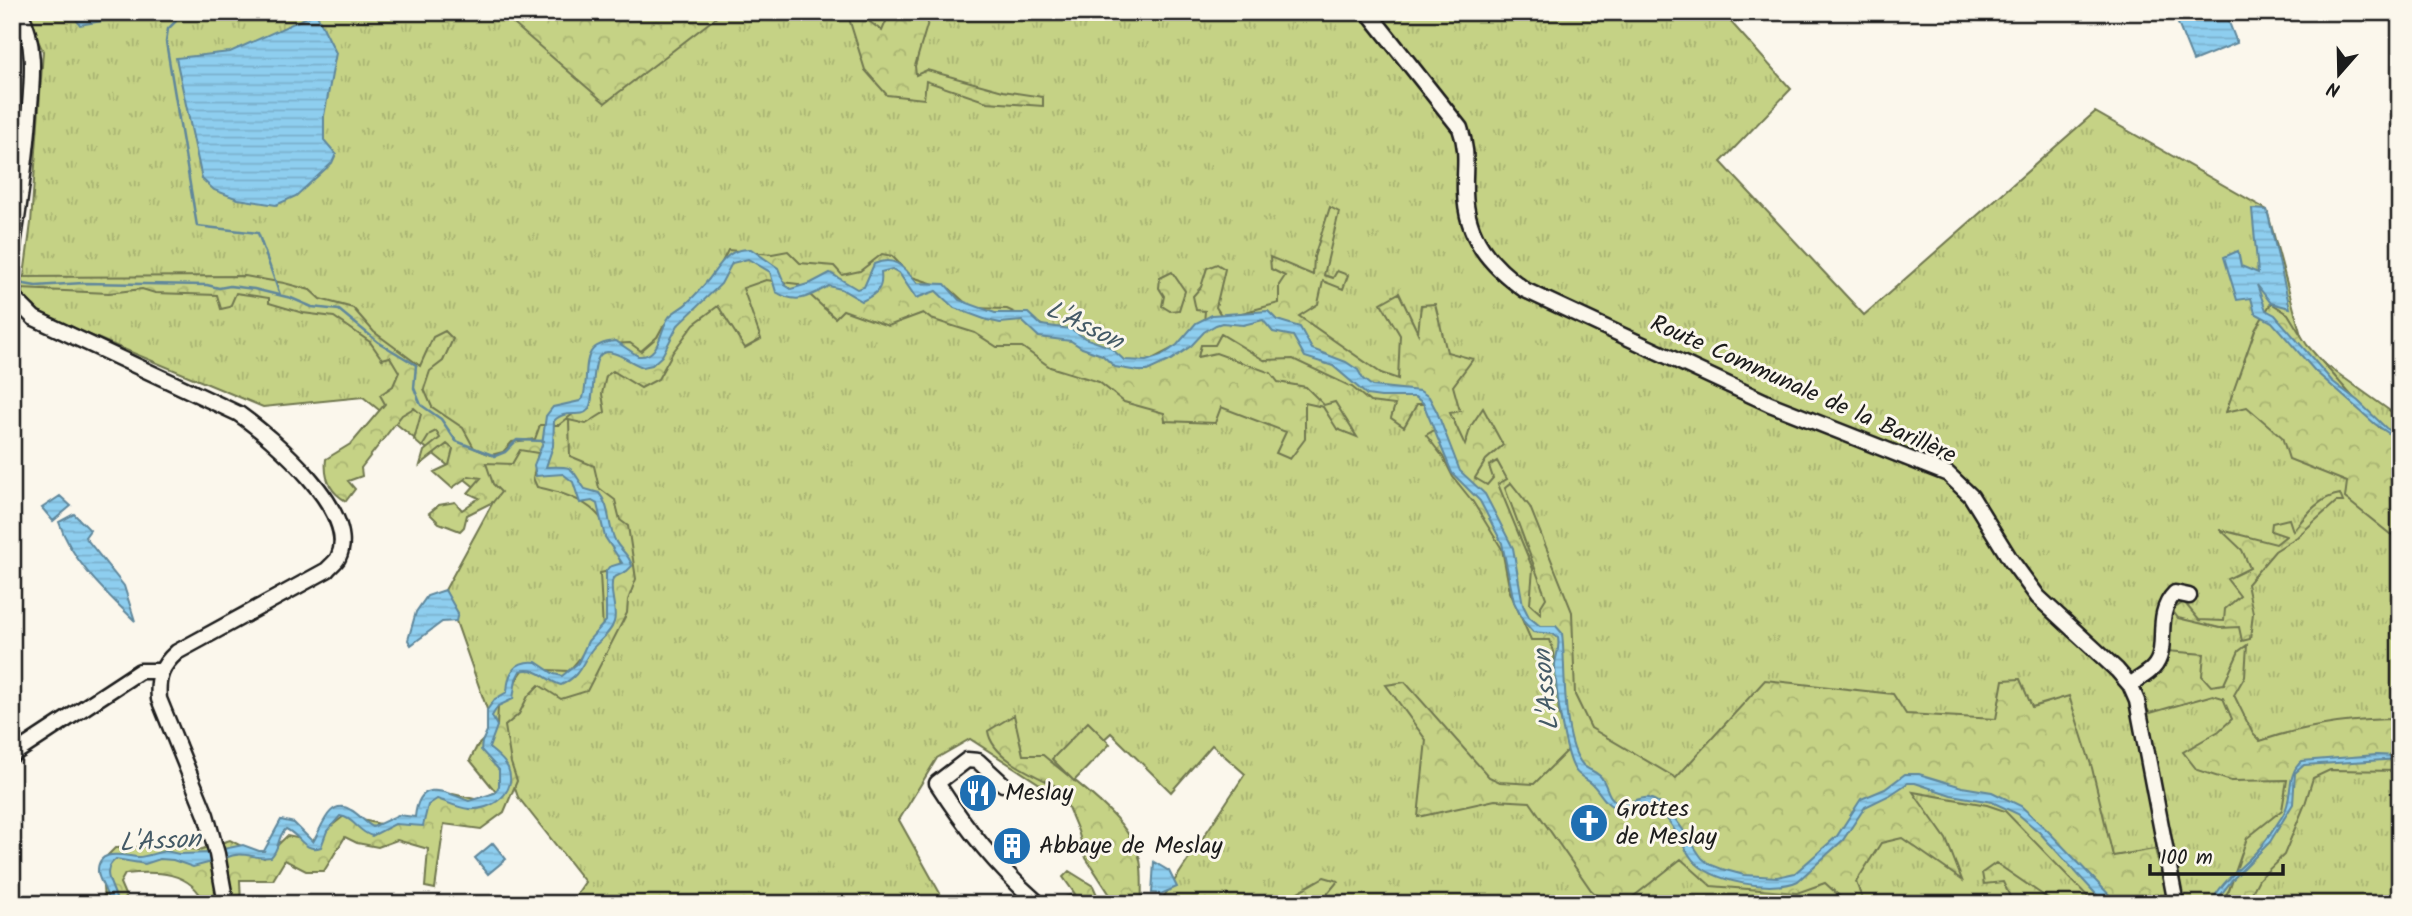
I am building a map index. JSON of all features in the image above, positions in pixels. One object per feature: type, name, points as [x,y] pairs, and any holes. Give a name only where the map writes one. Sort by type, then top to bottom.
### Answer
[{"type":"street","points":[[12,251],[25,169],[32,72],[31,44],[20,12]]},
{"type":"street","name":"Route Communale de la Barillère","points":[[1368,12],[1460,128],[1466,145],[1466,212],[1478,242],[1500,272],[1537,296],[1770,404],[1948,474],[1971,496],[2010,559],[2038,597],[2130,685],[2137,701],[2176,904]]},
{"type":"street","points":[[12,296],[34,318],[239,414],[259,428],[324,494],[340,534],[338,558],[327,570],[177,652],[167,661],[158,682],[159,699],[206,815],[217,854],[226,904]]},
{"type":"street","points":[[2130,685],[2154,667],[2161,653],[2163,640],[2160,626],[2171,597],[2175,593],[2189,596]]},
{"type":"street","points":[[12,755],[140,671],[162,670]]},
{"type":"street","points":[[1003,784],[978,761],[967,760],[937,783],[966,828],[1012,879],[1039,904]]},
{"type":"green space","points":[[24,12],[1722,12],[1791,89],[1721,162],[1864,315],[2095,112],[2267,210],[2305,350],[2400,418],[2400,904],[1159,904],[1245,774],[1212,745],[1171,792],[1111,733],[1049,790],[970,739],[937,758],[899,820],[946,904],[570,904],[585,882],[518,797],[445,590],[493,502],[363,397],[263,407],[20,306],[31,223],[43,51]]},
{"type":"green space","points":[[500,12],[723,12],[605,103]]},
{"type":"green space","points":[[847,12],[867,12],[870,22],[882,31],[890,12],[931,12],[915,66],[916,75],[927,70],[1003,91],[1043,97],[1043,106],[987,102],[926,81],[924,99],[887,95],[865,70]]},
{"type":"green space","points":[[1330,207],[1339,212],[1324,275],[1333,278],[1337,271],[1348,275],[1343,289],[1323,281],[1318,304],[1299,316],[1381,373],[1398,379],[1400,335],[1381,303],[1399,293],[1418,333],[1421,305],[1435,304],[1447,352],[1473,359],[1453,386],[1460,411],[1450,413],[1465,445],[1471,426],[1483,408],[1503,445],[1486,460],[1475,478],[1487,485],[1493,478],[1489,466],[1497,461],[1507,479],[1498,484],[1533,569],[1530,604],[1541,614],[1541,606],[1546,598],[1505,488],[1511,483],[1530,507],[1572,612],[1575,695],[1591,728],[1676,778],[1765,680],[1893,694],[1906,714],[1996,719],[2003,680],[2020,679],[2032,707],[2069,696],[2092,768],[2113,856],[2155,849],[2169,904],[2095,904],[2005,811],[1987,805],[1913,792],[1946,839],[1962,880],[1902,838],[1881,843],[1856,882],[1862,898],[1857,904],[1848,904],[1825,883],[1797,893],[1711,886],[1681,859],[1624,904],[1606,904],[1591,890],[1530,802],[1495,800],[1418,817],[1426,740],[1386,685],[1405,682],[1489,777],[1500,782],[1534,784],[1569,749],[1559,713],[1554,652],[1550,640],[1531,640],[1510,592],[1502,549],[1426,435],[1436,429],[1425,404],[1417,404],[1404,427],[1391,418],[1395,405],[1370,402],[1352,387],[1293,359],[1264,360],[1221,334],[1215,345],[1201,345],[1198,357],[1216,353],[1271,373],[1278,382],[1306,387],[1324,405],[1335,402],[1357,437],[1337,429],[1323,407],[1305,403],[1305,439],[1290,459],[1276,453],[1286,432],[1221,407],[1215,423],[1165,421],[1164,413],[1124,402],[1099,382],[1050,367],[1022,347],[997,347],[975,333],[931,319],[923,313],[888,326],[843,310],[835,318],[798,284],[766,280],[743,288],[761,339],[745,348],[718,306],[694,324],[673,352],[658,379],[641,388],[613,371],[606,376],[602,394],[605,412],[586,424],[569,420],[570,456],[594,466],[599,488],[615,500],[620,520],[628,526],[636,579],[628,600],[627,613],[587,691],[561,699],[539,685],[528,696],[519,714],[505,726],[517,781],[504,812],[481,829],[444,824],[435,889],[425,887],[428,849],[397,840],[378,847],[357,843],[345,837],[324,871],[306,871],[285,860],[273,880],[240,880],[241,904],[205,904],[199,893],[181,879],[160,873],[148,873],[125,874],[120,883],[129,904],[101,904],[104,900],[101,862],[115,848],[167,846],[199,850],[230,840],[264,858],[287,836],[312,841],[344,816],[385,825],[414,820],[426,799],[453,794],[479,800],[496,792],[470,760],[477,746],[497,726],[498,706],[524,669],[569,671],[603,631],[600,573],[622,568],[611,535],[595,512],[571,497],[537,487],[533,478],[538,453],[520,450],[512,464],[486,463],[493,484],[501,492],[493,502],[467,515],[460,531],[439,523],[429,513],[439,505],[455,502],[462,510],[479,498],[468,493],[481,478],[469,476],[452,488],[434,472],[449,465],[453,449],[447,444],[420,465],[424,451],[440,438],[436,431],[430,434],[422,447],[414,440],[421,414],[414,408],[402,415],[361,468],[362,476],[348,481],[355,489],[346,501],[335,493],[326,472],[326,459],[352,443],[385,404],[380,395],[393,386],[399,372],[390,357],[382,359],[370,342],[334,317],[303,313],[269,303],[269,298],[236,293],[230,307],[221,309],[217,295],[155,293],[142,289],[109,293],[20,289],[12,295],[12,277],[245,276],[284,283],[310,290],[320,299],[353,308],[374,332],[420,366],[433,337],[445,331],[453,339],[443,361],[430,371],[424,389],[432,407],[463,428],[474,448],[491,455],[503,452],[512,442],[535,439],[540,425],[559,425],[583,406],[592,363],[610,344],[630,343],[641,351],[657,337],[663,326],[714,278],[728,250],[772,254],[788,251],[800,263],[834,266],[842,275],[860,271],[882,254],[892,256],[912,277],[950,289],[971,308],[1007,309],[1135,368],[1177,346],[1204,323],[1205,311],[1196,310],[1193,296],[1201,287],[1207,268],[1217,264],[1225,269],[1216,307],[1223,318],[1279,303],[1279,285],[1285,276],[1271,269],[1270,257],[1313,275],[1314,257]]},
{"type":"green space","points":[[1172,272],[1185,291],[1179,310],[1170,311],[1162,306],[1164,296],[1159,288],[1160,278]]},
{"type":"green space","points":[[2271,303],[2288,314],[2307,345],[2380,428],[2400,433],[2400,537],[2390,534],[2345,498],[2347,482],[2289,459],[2282,437],[2247,407],[2226,412],[2255,330]]},
{"type":"green space","points":[[2340,494],[2343,502],[2336,502],[2297,537],[2275,551],[2247,584],[2253,613],[2250,639],[2242,641],[2239,627],[2220,628],[2178,618],[2172,610],[2184,602],[2199,620],[2224,621],[2225,609],[2240,596],[2227,579],[2250,568],[2242,550],[2221,530],[2276,544],[2286,536],[2271,531],[2272,523],[2289,519],[2293,531],[2319,503]]},
{"type":"green space","points":[[2247,645],[2245,676],[2234,695],[2253,734],[2260,741],[2329,724],[2400,719],[2400,771],[2330,770],[2313,778],[2284,855],[2259,879],[2246,904],[2220,904],[2229,890],[2247,838],[2282,810],[2287,780],[2231,781],[2197,770],[2183,752],[2219,731],[2232,719],[2223,698],[2213,695],[2150,713],[2137,695],[2167,651],[2204,654],[2202,676],[2211,686],[2224,684],[2239,651]]},
{"type":"green space","points":[[1014,715],[1023,755],[1043,755],[1099,802],[1125,829],[1140,860],[1142,904],[1116,904],[1086,858],[1060,788],[1006,758],[991,741],[988,731]]},
{"type":"green space","points":[[1088,722],[1110,744],[1074,781],[1052,759]]},
{"type":"green space","points":[[1996,863],[2056,904],[2022,904],[2012,901],[2003,882],[1984,884],[1982,873]]},
{"type":"green space","points":[[1069,871],[1093,886],[1101,904],[1045,903],[1075,894],[1063,877]]},
{"type":"green space","points":[[1324,877],[1338,881],[1319,904],[1277,904]]},
{"type":"water","points":[[71,12],[152,12],[80,25]]},
{"type":"water","points":[[2200,12],[2225,12],[2237,43],[2193,61],[2177,21]]},
{"type":"water","points":[[316,13],[336,53],[324,116],[324,140],[336,154],[332,163],[296,196],[276,205],[238,199],[214,190],[202,179],[176,58],[230,52]]},
{"type":"water","points":[[2252,209],[2267,210],[2290,308],[2271,303],[2257,285],[2266,310],[2275,315],[2332,381],[2386,428],[2400,436],[2400,441],[2375,424],[2315,371],[2272,322],[2255,313],[2251,298],[2237,300],[2224,257],[2238,251],[2241,266],[2258,273]]},
{"type":"water","points":[[751,249],[778,268],[785,285],[791,289],[830,273],[857,289],[864,287],[874,264],[894,262],[917,283],[945,284],[959,300],[995,313],[1028,313],[1041,325],[1071,329],[1085,338],[1110,347],[1124,360],[1146,361],[1161,356],[1177,345],[1196,323],[1212,315],[1268,311],[1277,320],[1300,327],[1312,349],[1346,362],[1358,370],[1363,379],[1372,386],[1420,391],[1429,397],[1460,471],[1485,494],[1513,548],[1523,605],[1529,617],[1540,626],[1556,626],[1562,633],[1571,738],[1583,765],[1600,776],[1614,800],[1626,803],[1649,798],[1657,801],[1672,815],[1709,864],[1744,875],[1777,877],[1795,873],[1837,836],[1861,799],[1885,789],[1905,774],[1919,774],[1962,787],[1992,792],[2021,806],[2118,904],[2105,904],[2039,832],[2018,814],[1992,802],[1951,795],[1915,783],[1908,783],[1865,807],[1843,840],[1798,881],[1773,886],[1742,883],[1712,874],[1700,867],[1661,813],[1646,805],[1623,809],[1612,806],[1575,770],[1567,749],[1558,702],[1555,664],[1558,638],[1553,634],[1533,632],[1524,622],[1514,602],[1502,543],[1480,501],[1452,473],[1423,403],[1415,397],[1367,395],[1333,366],[1305,357],[1293,336],[1273,332],[1263,320],[1243,325],[1216,325],[1171,360],[1147,371],[1138,371],[1115,367],[1102,355],[1071,341],[1039,337],[1022,321],[1000,323],[954,308],[936,291],[916,298],[899,273],[892,269],[881,272],[878,290],[862,301],[841,289],[829,286],[797,299],[776,292],[770,272],[748,259],[732,263],[721,284],[678,325],[662,356],[652,365],[643,367],[613,353],[605,352],[599,356],[588,410],[581,414],[563,415],[554,421],[553,446],[546,467],[567,467],[585,489],[599,493],[605,504],[613,536],[632,566],[613,578],[613,626],[593,648],[577,673],[561,685],[537,672],[520,671],[513,699],[498,706],[492,716],[497,726],[489,748],[504,762],[510,777],[506,792],[500,799],[486,807],[469,809],[437,799],[428,805],[423,826],[395,824],[372,836],[349,819],[340,816],[327,831],[321,847],[306,846],[286,829],[271,857],[238,854],[225,858],[223,849],[243,845],[264,851],[281,820],[294,823],[313,842],[327,816],[337,807],[351,810],[373,827],[398,815],[415,817],[417,804],[428,792],[442,792],[469,801],[495,793],[499,786],[499,770],[481,750],[487,731],[487,710],[495,699],[507,692],[511,674],[522,663],[536,662],[562,676],[578,663],[588,641],[606,621],[606,571],[609,567],[622,563],[605,537],[597,504],[592,501],[580,503],[573,482],[563,474],[536,476],[534,465],[542,445],[546,416],[553,407],[583,398],[588,361],[595,347],[616,341],[638,356],[651,353],[669,317],[693,297],[721,262],[736,251]]},
{"type":"water","points":[[60,496],[71,506],[53,521],[42,508]]},
{"type":"water","points":[[74,514],[90,530],[85,537],[124,586],[135,621],[91,576],[72,550],[59,522]]},
{"type":"water","points":[[445,590],[458,613],[456,621],[442,622],[411,645],[408,640],[416,612],[427,596]]},
{"type":"water","points":[[2376,755],[2400,756],[2400,759],[2304,765],[2295,773],[2293,804],[2270,842],[2232,880],[2214,904],[2211,904],[2226,882],[2264,843],[2283,815],[2293,773],[2302,761]]},
{"type":"water","points":[[493,843],[506,859],[488,874],[475,858]]},
{"type":"water","points":[[166,851],[179,854],[210,853],[212,862],[193,867],[173,860],[160,859],[145,864],[116,859],[108,870],[108,875],[117,904],[108,904],[98,872],[102,859],[112,855],[141,857]]},
{"type":"water","points":[[1154,862],[1169,871],[1177,887],[1161,894],[1152,893]]},
{"type":"waterway","points":[[175,12],[176,21],[168,29],[166,42],[197,226],[258,233],[280,295]]},
{"type":"waterway","points":[[18,283],[36,286],[83,283],[207,285],[219,288],[230,286],[291,298],[312,307],[339,310],[378,342],[416,365],[414,388],[421,405],[441,419],[456,441],[495,456],[505,452],[517,440],[544,441]]},
{"type":"place","name":"Meslay","points":[[978,793]]},
{"type":"place","name":"Grottes de Meslay","points":[[1589,823]]},
{"type":"place","name":"Abbaye de Meslay","points":[[1012,846]]},
{"type":"water label","name":"L'Asson","points":[[1084,326]]},
{"type":"water label","name":"L'Asson","points":[[1547,690]]},
{"type":"water label","name":"L'Asson","points":[[160,842]]}]
